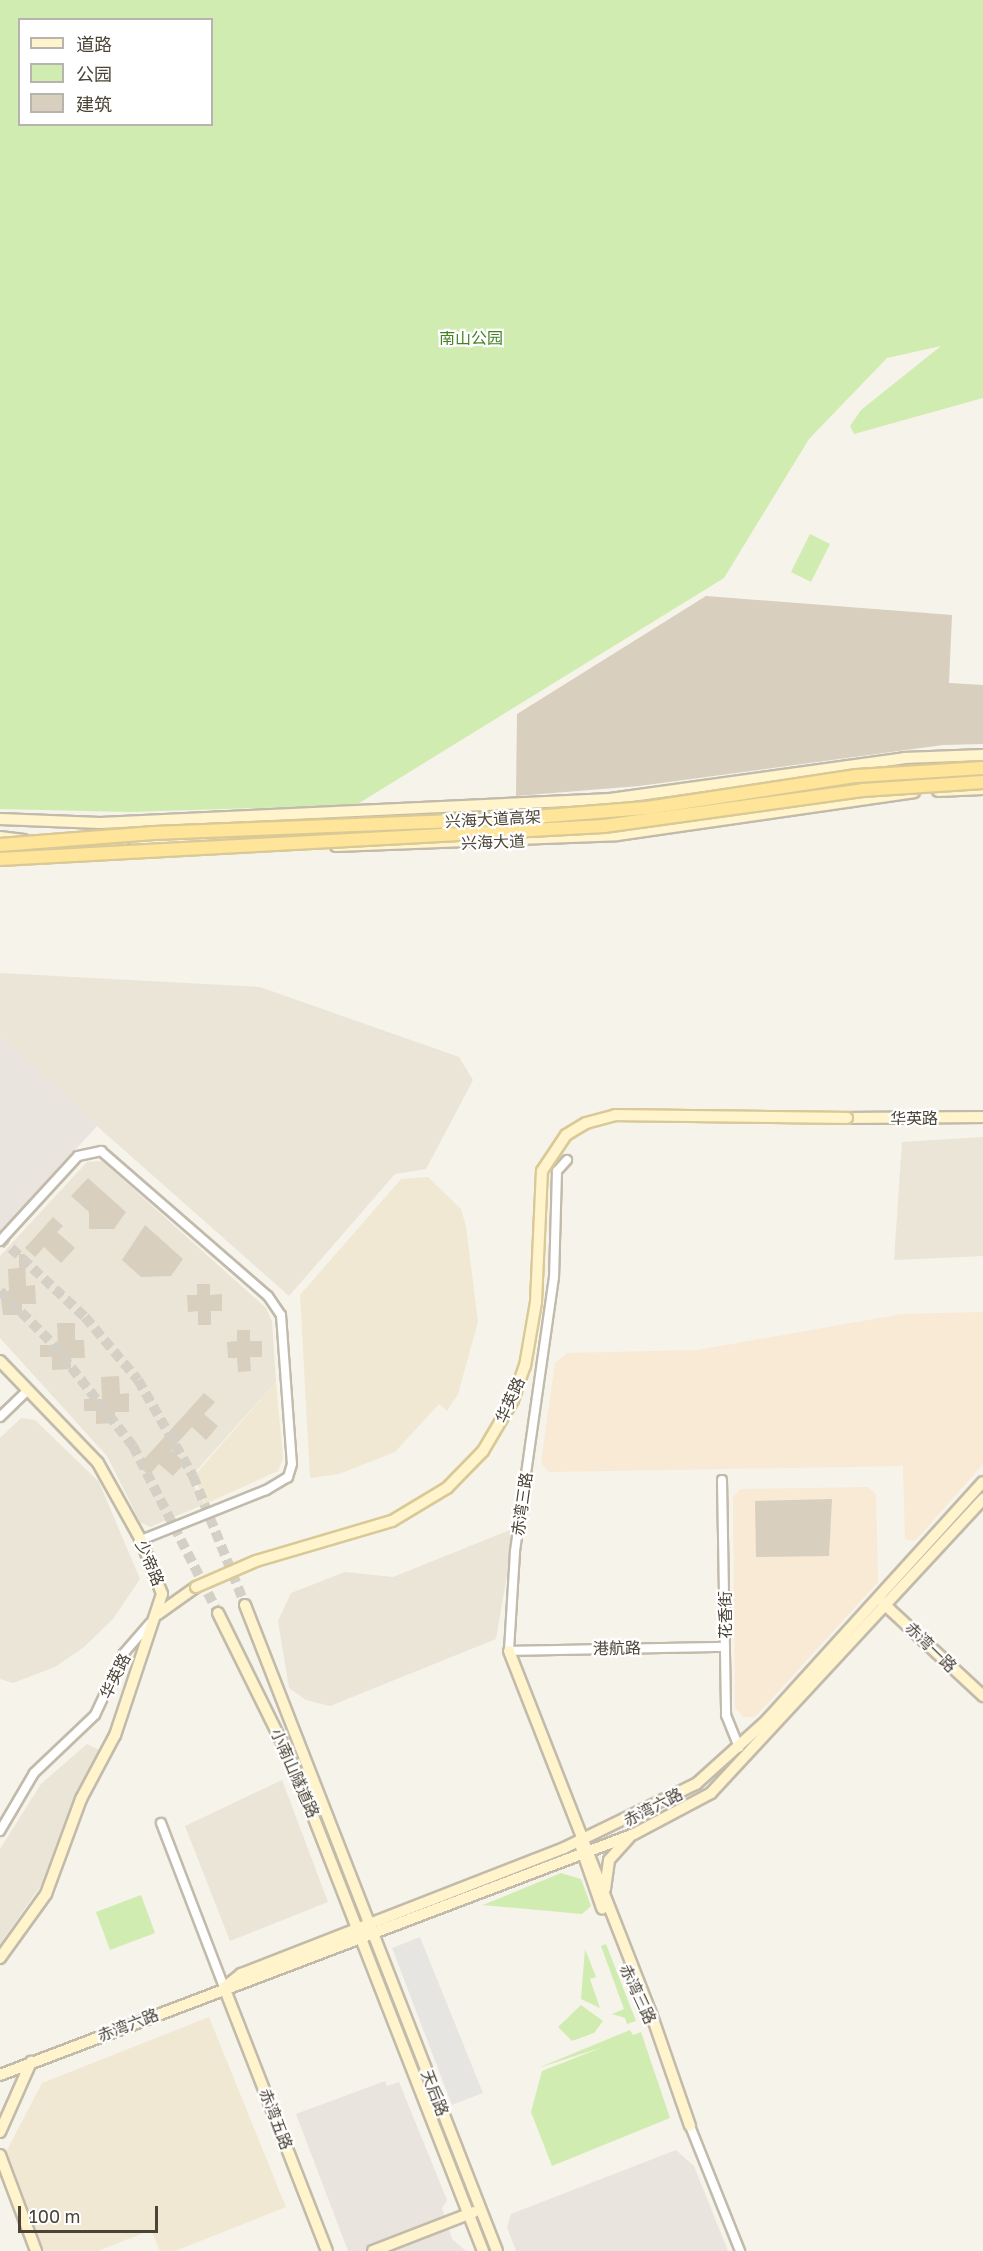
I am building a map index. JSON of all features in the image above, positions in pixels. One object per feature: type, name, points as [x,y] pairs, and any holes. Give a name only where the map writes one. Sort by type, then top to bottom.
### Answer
[{"type":"main road","name":"兴海大道高架","points":[[0,845],[165,833],[509,819],[647,808],[857,776],[983,768]]},
{"type":"main road","name":"兴海大道高架","points":[[0,859],[604,826],[862,790],[983,782]]},
{"type":"street","points":[[0,819],[100,823],[610,799],[904,758],[983,755]]},
{"type":"street","name":"兴海大道","points":[[0,837],[166,849],[509,842],[617,835],[909,793],[983,789]]},
{"type":"street","name":"华英路","points":[[0,1831],[38,1769],[95,1715],[124,1653],[158,1615],[196,1587],[256,1561],[392,1521],[447,1488],[483,1451],[513,1400],[525,1366],[536,1302],[542,1171],[566,1134],[586,1123],[615,1115],[983,1117]]},
{"type":"street","points":[[0,1241],[78,1156],[101,1151],[268,1296],[280,1314],[292,1464],[288,1477],[266,1490],[141,1540]]},
{"type":"street","name":"赤湾三路","points":[[567,1160],[557,1171],[554,1277],[515,1552],[509,1651],[654,2031]]},
{"type":"street","name":"少帝路","points":[[0,1361],[92,1455],[141,1540],[160,1584],[158,1615],[141,1649],[111,1745],[81,1799],[46,1894],[0,1958]]},
{"type":"street","points":[[0,1417],[28,1390]]},
{"type":"street","name":"花香街","points":[[722,1480],[726,1715],[739,1747]]},
{"type":"street","name":"赤湾六路","points":[[0,2074],[224,1987],[241,1974],[365,1931],[583,1848],[634,1834],[723,1783],[882,1602],[983,1482]]},
{"type":"street","name":"赤湾六路","points":[[583,1848],[687,1789],[739,1747],[983,1498]]},
{"type":"street","name":"赤湾一路","points":[[882,1602],[983,1696]]},
{"type":"street","name":"小南山隧道路","points":[[244,1605],[365,1931]]},
{"type":"street","name":"小南山隧道路","points":[[218,1613],[294,1767],[365,1931]]},
{"type":"street","name":"港航路","points":[[509,1651],[725,1647]]},
{"type":"street","points":[[161,1823],[224,1987]]},
{"type":"street","points":[[606,1898],[609,1860],[634,1834]]},
{"type":"street","name":"赤湾三路","points":[[583,1848],[606,1898],[654,2031]]},
{"type":"street","name":"天后路","points":[[365,1931],[497,2251]]},
{"type":"street","name":"天后路","points":[[365,1931],[483,2251]]},
{"type":"street","name":"赤湾五路","points":[[224,1987],[327,2251]]},
{"type":"street","points":[[654,2031],[740,2251]]},
{"type":"street","points":[[0,2132],[31,2062]]},
{"type":"street","points":[[0,2155],[36,2251]]},
{"type":"street","points":[[373,2251],[480,2209]]},
{"type":"shaded area","points":[[0,973],[260,987],[459,1057],[473,1080],[426,1169],[395,1174],[289,1296],[46,1081],[0,1034]]},
{"type":"shaded area","points":[[0,1034],[97,1126],[0,1232]]},
{"type":"shaded area","points":[[983,1137],[983,1256],[894,1260],[902,1142]]},
{"type":"shaded area","points":[[102,1161],[266,1308],[272,1321],[276,1382],[196,1471],[194,1486],[205,1504],[150,1527],[140,1522],[107,1456],[0,1338],[0,1256],[87,1162]]},
{"type":"shaded area","points":[[428,1177],[461,1209],[466,1226],[478,1322],[458,1394],[447,1411],[439,1404],[395,1452],[339,1474],[310,1478],[300,1295],[401,1179]]},
{"type":"shaded area","points":[[983,1312],[983,1464],[915,1541],[905,1539],[903,1466],[549,1472],[541,1463],[555,1363],[567,1353],[698,1350],[902,1314]]},
{"type":"shaded area","points":[[276,1382],[283,1458],[278,1471],[205,1504],[194,1476]]},
{"type":"shaded area","points":[[21,1418],[35,1420],[99,1482],[140,1579],[113,1619],[84,1647],[55,1667],[13,1683],[0,1679],[0,1438]]},
{"type":"shaded area","points":[[868,1487],[876,1494],[878,1582],[755,1717],[743,1717],[735,1707],[733,1497],[740,1489]]},
{"type":"shaded area","points":[[515,1528],[496,1639],[330,1706],[306,1700],[289,1688],[278,1621],[291,1593],[345,1572],[393,1577]]},
{"type":"shaded area","points":[[87,1744],[103,1752],[72,1807],[42,1884],[0,1944],[0,1849],[41,1784]]},
{"type":"shaded area","points":[[282,1780],[328,1902],[230,1941],[185,1826]]},
{"type":"shaded area","points":[[420,1937],[483,2093],[452,2105],[392,1948]]},
{"type":"shaded area","points":[[209,2017],[286,2207],[175,2251],[160,2251],[151,2230],[98,2251],[44,2251],[6,2152],[42,2083]]},
{"type":"shaded area","points":[[385,2081],[387,2086],[399,2082],[447,2200],[442,2208],[452,2239],[466,2251],[348,2251],[296,2114]]},
{"type":"shaded area","points":[[676,2150],[694,2166],[728,2251],[516,2251],[507,2227],[511,2214]]},
{"type":"green space","name":"南山公园","points":[[0,0],[983,0],[983,398],[854,434],[850,426],[861,410],[941,346],[887,358],[809,439],[724,578],[356,805],[130,812],[0,809]]},
{"type":"green space","points":[[810,534],[830,544],[811,582],[791,572]]},
{"type":"green space","points":[[561,1873],[581,1879],[591,1906],[582,1914],[483,1905]]},
{"type":"green space","points":[[141,1895],[155,1933],[110,1950],[96,1912]]},
{"type":"green space","points":[[606,1944],[636,2021],[627,2024],[625,2018],[612,2014],[624,2009],[601,1946]]},
{"type":"green space","points":[[585,1949],[596,1977],[590,1979],[600,2008],[581,1999]]},
{"type":"green space","points":[[581,2005],[603,2021],[594,2033],[572,2041],[558,2027]]},
{"type":"green space","points":[[630,2030],[633,2035],[641,2032],[670,2118],[552,2166],[531,2112],[542,2071],[603,2047],[538,2068]]},
{"type":"building","points":[[706,596],[952,615],[949,683],[983,685],[983,744],[943,745],[639,786],[516,796],[517,714]]},
{"type":"building","points":[[88,1178],[126,1212],[114,1229],[89,1229],[89,1212],[71,1196]]},
{"type":"building","points":[[53,1217],[63,1226],[57,1232],[75,1248],[61,1263],[44,1247],[35,1257],[25,1248]]},
{"type":"building","points":[[145,1225],[183,1259],[171,1276],[141,1277],[122,1260]]},
{"type":"building","points":[[19,1254],[25,1254],[26,1286],[35,1285],[36,1304],[22,1304],[22,1315],[3,1315],[0,1291],[9,1291],[8,1269],[19,1268]]},
{"type":"building","points":[[197,1284],[210,1284],[210,1295],[222,1294],[222,1311],[211,1311],[211,1325],[198,1325],[198,1311],[188,1312],[187,1295],[197,1295]]},
{"type":"building","points":[[57,1323],[75,1323],[75,1340],[84,1340],[85,1358],[71,1358],[71,1369],[52,1370],[52,1357],[40,1357],[40,1345],[58,1345]]},
{"type":"building","points":[[237,1330],[250,1330],[250,1341],[262,1341],[262,1357],[250,1357],[251,1371],[238,1372],[237,1358],[228,1358],[227,1342],[237,1341]]},
{"type":"building","points":[[119,1376],[120,1394],[129,1393],[129,1412],[115,1412],[115,1423],[96,1424],[96,1411],[84,1411],[84,1399],[102,1399],[101,1377]]},
{"type":"building","points":[[204,1393],[215,1402],[204,1414],[218,1426],[206,1440],[192,1427],[171,1450],[185,1463],[173,1476],[159,1464],[149,1475],[138,1466]]},
{"type":"building","points":[[832,1499],[829,1556],[756,1557],[755,1501]]},
{"type":"tunnel","points":[[0,1238],[85,1317],[138,1380],[193,1476],[245,1605]]},
{"type":"tunnel","points":[[0,1291],[53,1344],[133,1446],[218,1613]]}]
